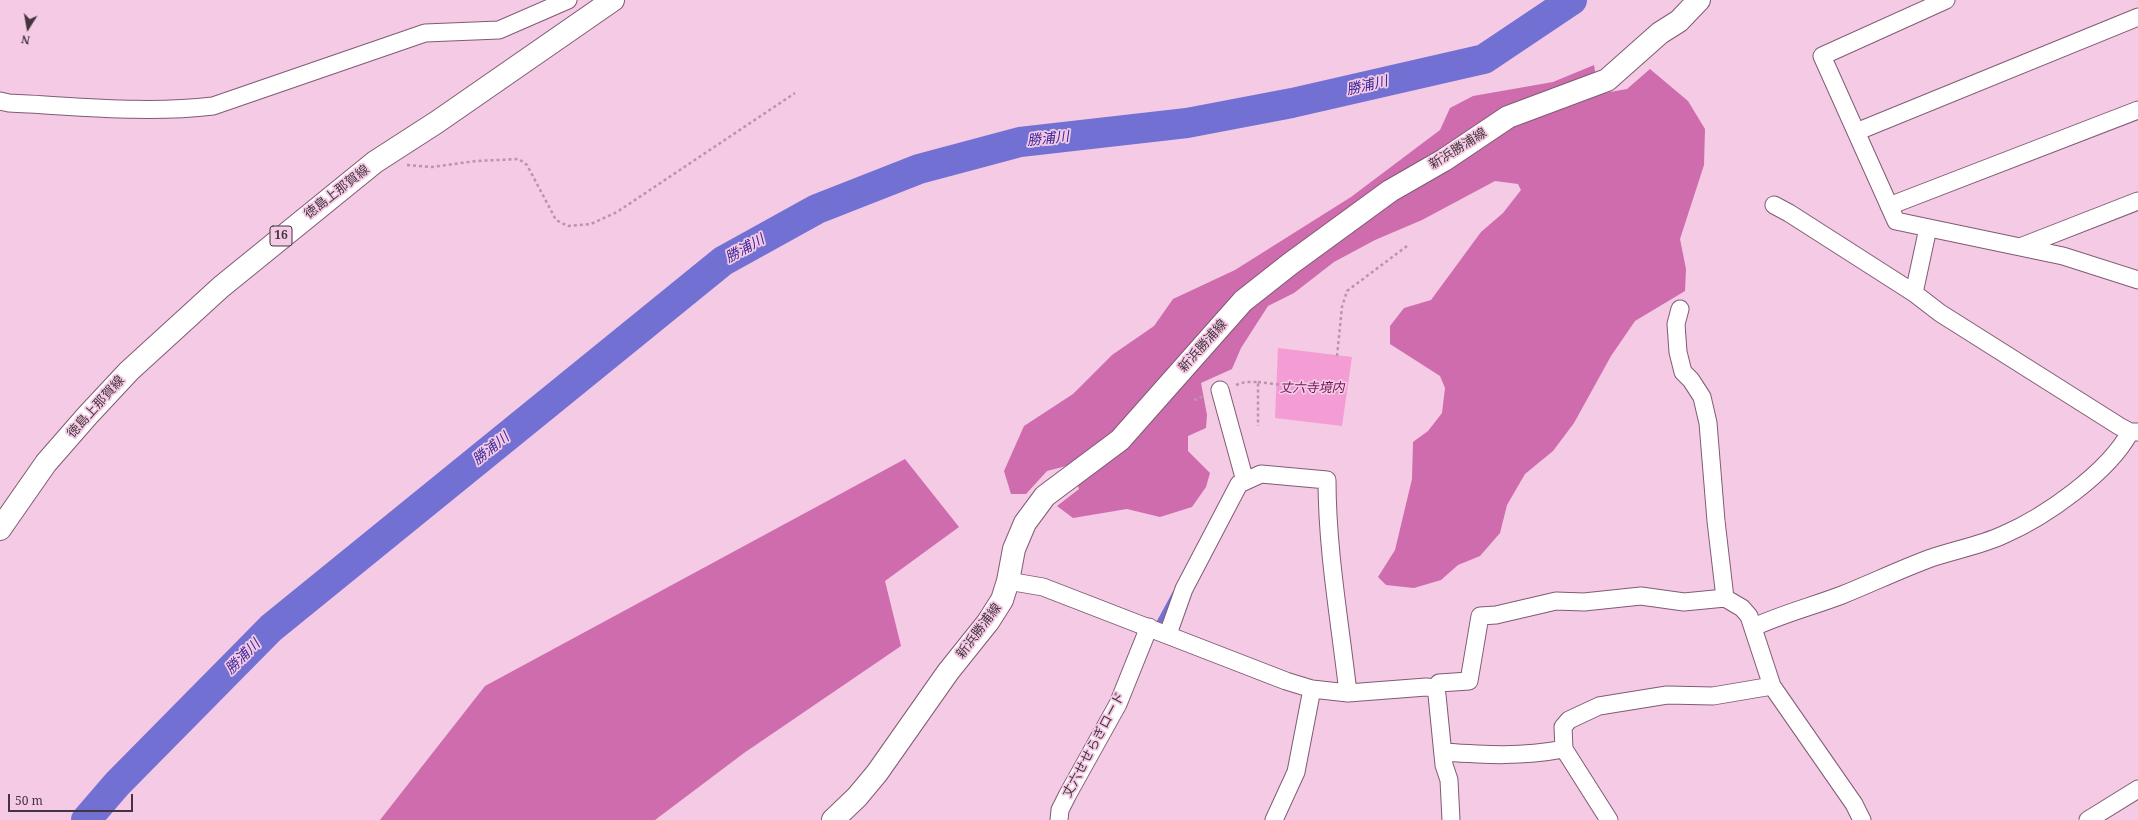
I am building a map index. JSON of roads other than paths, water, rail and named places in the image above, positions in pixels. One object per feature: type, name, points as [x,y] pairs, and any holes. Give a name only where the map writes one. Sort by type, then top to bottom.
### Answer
[{"type":"main road","name":"徳島上那賀線","points":[[0,529],[46,463],[87,416],[129,371],[221,287],[375,162],[436,122],[612,0]]},
{"type":"main road","name":"新浜勝浦線","points":[[834,820],[857,797],[877,773],[948,672],[988,622],[1002,600],[1008,581],[1014,549],[1025,523],[1045,496],[1120,440],[1243,301],[1266,282],[1390,190],[1444,160],[1508,117],[1559,97],[1583,91],[1607,80],[1660,33],[1679,21],[1699,0]]},
{"type":"street","points":[[0,101],[9,103],[132,109],[193,108],[213,106],[425,33],[499,30],[568,0]]},
{"type":"street","points":[[1946,0],[1822,56],[1896,221],[2063,256],[2138,280]]},
{"type":"street","points":[[1856,132],[2138,17]]},
{"type":"street","points":[[1890,206],[2138,110]]},
{"type":"street","points":[[2020,247],[2138,202]]},
{"type":"street","points":[[1754,627],[1843,594],[1931,558],[2002,536],[2024,525],[2057,503],[2104,466],[2134,432],[1940,313],[1914,293],[1789,213],[1774,205]]},
{"type":"street","points":[[1914,293],[1928,228]]},
{"type":"street","points":[[1680,309],[1676,324],[1678,352],[1683,372],[1691,380],[1702,397],[1708,423],[1716,520],[1725,598]]},
{"type":"street","points":[[1220,390],[1245,481]]},
{"type":"street","points":[[1168,634],[1184,589],[1239,484],[1261,474],[1327,480],[1327,522],[1341,623],[1348,693]]},
{"type":"street","points":[[1008,581],[1042,587],[1312,690],[1348,693],[1426,687],[1435,688]]},
{"type":"street","points":[[1435,688],[1439,683],[1469,682],[1480,616],[1496,615],[1556,601],[1584,602],[1627,596],[1641,596],[1684,602],[1725,598],[1742,608],[1754,627],[1772,686],[1854,804],[1862,820]]},
{"type":"street","name":"丈六せせらぎロード","points":[[1059,820],[1060,810],[1068,794],[1118,704],[1149,627]]},
{"type":"street","points":[[1609,820],[1564,750],[1563,727],[1569,720],[1599,706],[1667,695],[1713,696],[1772,686]]},
{"type":"street","points":[[1435,688],[1437,694],[1443,752],[1449,780],[1451,820]]},
{"type":"street","points":[[1274,820],[1296,772],[1312,690]]},
{"type":"street","points":[[1443,752],[1493,756],[1540,754],[1564,750]]},
{"type":"street","points":[[2088,820],[2138,789]]},
{"type":"waterway","name":"勝浦川","points":[[86,820],[117,784],[271,628],[723,261],[817,209],[919,169],[1020,142],[1187,123],[1292,103],[1484,59],[1572,0]]},
{"type":"waterway","points":[[1156,628],[1175,593]]},
{"type":"park label","name":"丈六寺境内","points":[[1312,388]]}]
